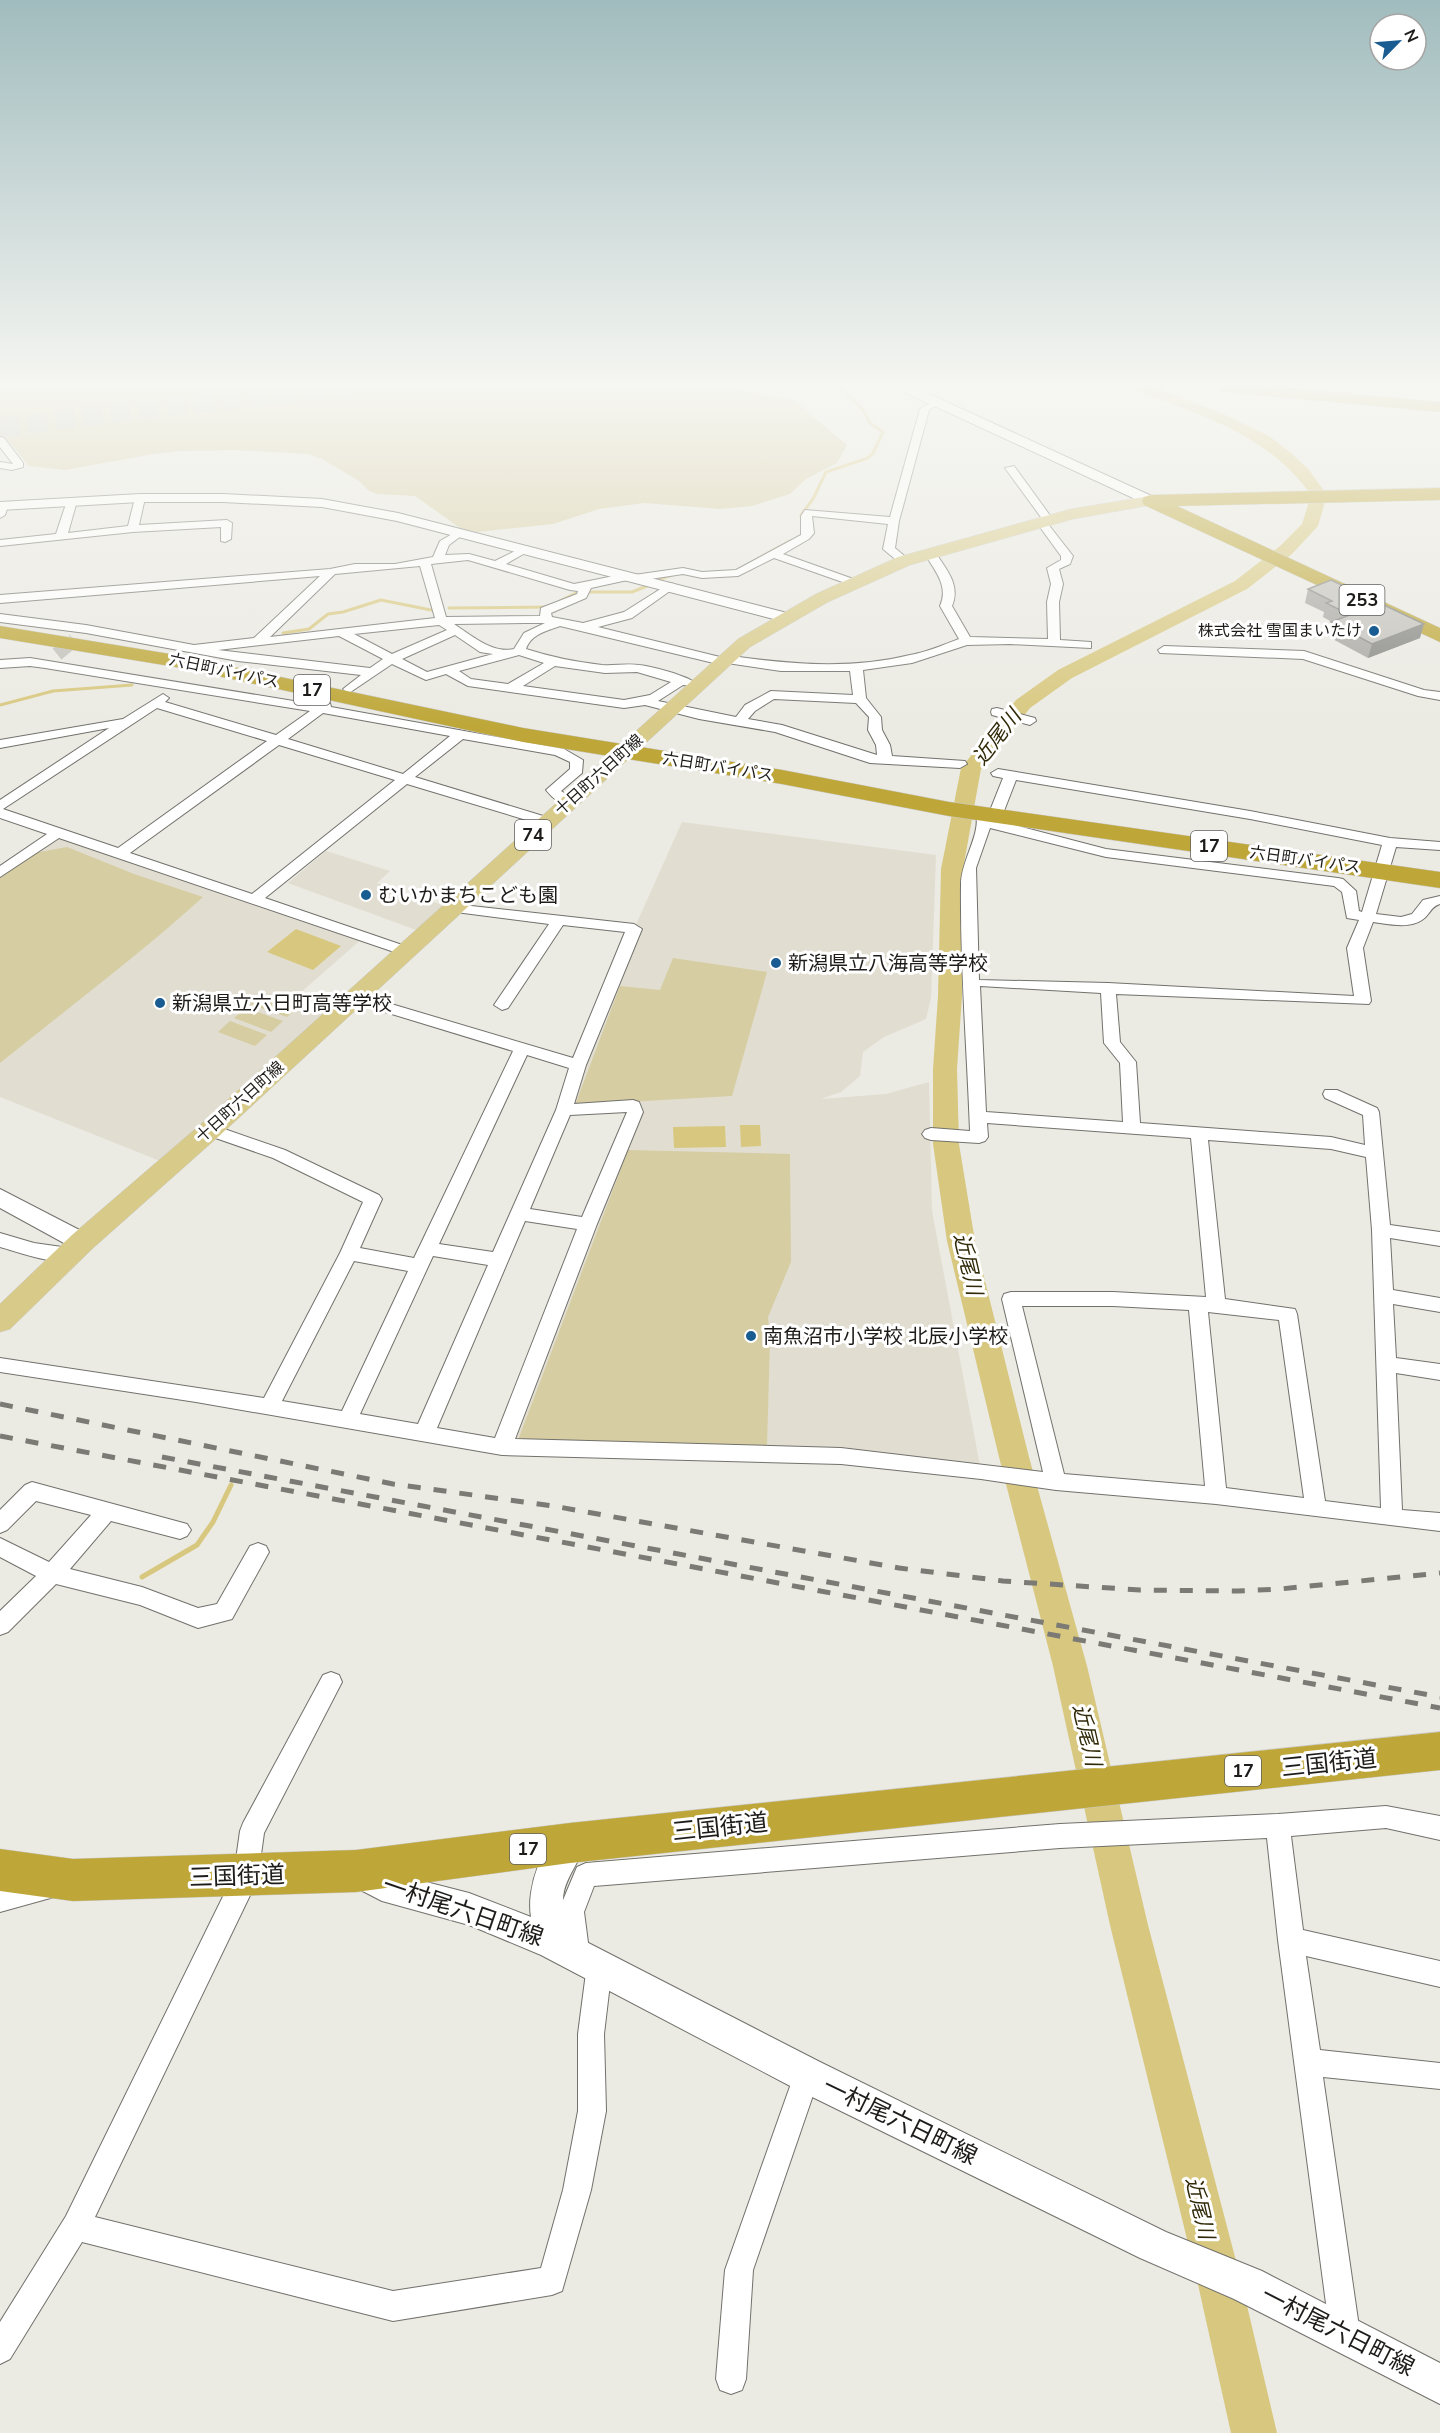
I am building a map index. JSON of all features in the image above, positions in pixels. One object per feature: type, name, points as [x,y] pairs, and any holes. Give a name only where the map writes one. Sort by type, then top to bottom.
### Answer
[{"type":"highway","points":[[1151,501],[1165,501]]},
{"type":"highway","name":"253","points":[[1151,501],[1440,636]]},
{"type":"highway","name":"六日町バイパス","points":[[0,632],[177,660],[489,728],[782,777],[985,817],[1440,880]]},
{"type":"highway","name":"三国街道","points":[[0,1870],[73,1880],[356,1871],[570,1843],[1440,1751]]},
{"type":"main road","points":[[1,509],[82,501]]},
{"type":"main road","points":[[273,501],[322,503],[362,509],[785,616]]},
{"type":"main road","name":"十日町六日町線","points":[[0,1321],[76,1248],[210,1130],[672,709],[689,683],[785,616],[904,561],[1110,506],[1151,501]]},
{"type":"main road","points":[[0,1197],[76,1248]]},
{"type":"main road","points":[[570,1843],[554,1867],[545,1889],[546,1913],[577,1955]]},
{"type":"main road","name":"一村尾六日町線","points":[[356,1871],[394,1890],[470,1909],[577,1955],[807,2075],[1153,2246],[1248,2285],[1440,2384]]},
{"type":"street","points":[[61,537],[72,501]]},
{"type":"street","points":[[133,530],[139,501]]},
{"type":"street","points":[[900,501],[889,549],[904,561]]},
{"type":"street","points":[[1031,501],[1067,556],[1066,562],[1053,568],[1057,584],[1053,602],[1054,642]]},
{"type":"street","points":[[0,599],[331,572],[354,566],[381,568],[439,557],[469,557],[567,586],[585,588],[633,577],[683,571],[702,574],[738,573],[805,537],[808,533],[806,516],[809,512],[894,521]]},
{"type":"street","points":[[0,543],[227,523],[225,539]]},
{"type":"street","points":[[439,557],[444,543],[459,533]]},
{"type":"street","points":[[497,565],[523,550]]},
{"type":"street","points":[[773,554],[855,583]]},
{"type":"street","points":[[931,554],[947,577],[950,597],[946,606],[966,641]]},
{"type":"street","points":[[425,561],[437,598],[441,621],[484,649],[514,652],[553,662],[605,669],[638,668],[689,683]]},
{"type":"street","points":[[259,640],[331,572]]},
{"type":"street","points":[[584,627],[628,615],[670,586]]},
{"type":"street","points":[[546,620],[545,610],[582,596],[585,588]]},
{"type":"street","points":[[0,618],[86,629],[192,649],[370,672]]},
{"type":"street","points":[[192,649],[441,621],[546,620],[723,660],[781,667],[856,668],[912,659],[966,641],[1010,640],[1087,645]]},
{"type":"street","points":[[342,633],[426,676],[514,652],[531,633],[562,622]]},
{"type":"street","points":[[74,640],[86,629]]},
{"type":"street","points":[[349,688],[391,659],[455,630]]},
{"type":"street","points":[[1164,650],[1304,655],[1422,693],[1440,696]]},
{"type":"street","points":[[45,664],[57,654]]},
{"type":"street","points":[[0,664],[30,662],[45,664],[320,709],[559,752],[576,760],[577,770],[554,790],[558,796],[570,801]]},
{"type":"street","points":[[510,688],[537,674],[553,662]]},
{"type":"street","points":[[856,668],[860,699],[875,717],[875,730],[887,759]]},
{"type":"street","points":[[448,670],[468,682],[624,705],[647,702],[689,683]]},
{"type":"street","points":[[0,806],[180,686]]},
{"type":"street","points":[[740,722],[750,708],[771,695],[860,699]]},
{"type":"street","points":[[122,852],[332,701]]},
{"type":"street","points":[[647,702],[672,709],[777,728],[870,759],[960,764]]},
{"type":"street","points":[[155,704],[548,822]]},
{"type":"street","points":[[997,712],[1030,721]]},
{"type":"street","points":[[0,744],[129,721]]},
{"type":"street","points":[[256,898],[460,735]]},
{"type":"street","points":[[934,1134],[979,1137],[975,1022],[970,988],[969,868],[985,817],[1004,775],[1250,815],[1390,842],[1440,846]]},
{"type":"street","points":[[0,813],[122,852],[406,951]]},
{"type":"street","points":[[985,817],[1107,853],[1282,873],[1338,882],[1348,891],[1352,915],[1410,920],[1418,916],[1424,905],[1440,900]]},
{"type":"street","points":[[0,873],[58,832]]},
{"type":"street","points":[[985,983],[1363,1000],[1355,948],[1368,916],[1390,842]]},
{"type":"street","points":[[424,1434],[564,1110],[578,1065],[634,928],[453,908]]},
{"type":"street","points":[[502,1005],[559,920]]},
{"type":"street","points":[[1108,988],[1112,1043],[1128,1062],[1132,1130]]},
{"type":"street","points":[[355,998],[578,1065]]},
{"type":"street","points":[[347,1421],[522,1048]]},
{"type":"street","points":[[1331,1094],[1371,1112],[1381,1230],[1388,1364],[1392,1518]]},
{"type":"street","points":[[502,1448],[588,1224],[635,1112],[633,1106],[564,1110]]},
{"type":"street","points":[[978,1118],[1331,1143],[1374,1153]]},
{"type":"street","points":[[210,1130],[279,1154],[373,1199],[350,1253],[269,1407]]},
{"type":"street","points":[[1198,1135],[1216,1496]]},
{"type":"street","points":[[519,1215],[588,1224]]},
{"type":"street","points":[[1381,1230],[1440,1239]]},
{"type":"street","points":[[0,1240],[34,1250],[76,1248]]},
{"type":"street","points":[[428,1249],[499,1260]]},
{"type":"street","points":[[350,1253],[420,1266]]},
{"type":"street","points":[[1384,1296],[1440,1305]]},
{"type":"street","points":[[1056,1482],[1011,1299],[1113,1299],[1207,1305],[1287,1314],[1316,1508]]},
{"type":"street","points":[[1388,1364],[1440,1372]]},
{"type":"street","points":[[0,1365],[269,1407],[502,1448],[840,1456],[981,1471],[1056,1482],[1216,1496],[1440,1522]]},
{"type":"street","points":[[0,1524],[32,1491],[180,1530]]},
{"type":"street","points":[[0,1625],[52,1574],[107,1511]]},
{"type":"street","points":[[0,1547],[52,1574],[142,1596],[198,1617],[224,1612],[258,1552]]},
{"type":"street","points":[[0,2349],[76,2226],[246,1876],[252,1831],[331,1682]]},
{"type":"street","points":[[76,2226],[393,2306],[552,2281],[577,2190],[592,2111],[591,2034],[571,1912],[586,1875],[1060,1836],[1278,1826],[1386,1817],[1440,1828]]},
{"type":"street","points":[[1278,1826],[1291,1940],[1345,2334]]},
{"type":"street","points":[[0,1900],[73,1880]]},
{"type":"street","points":[[1291,1940],[1440,1974]]},
{"type":"street","points":[[1309,2062],[1440,2076]]},
{"type":"street","points":[[731,2379],[739,2270],[807,2075]]},
{"type":"shaded area","points":[[421,501],[769,501],[752,506],[720,509],[644,503],[599,509],[553,524],[477,532],[460,528]]},
{"type":"shaded area","name":"南魚沼市小学校 北辰小学校","points":[[682,822],[936,855],[931,998],[926,1019],[884,1037],[863,1052],[860,1076],[841,1092],[821,1099],[886,1094],[929,1082],[932,1211],[981,1471],[840,1456],[502,1447],[632,1106],[564,1110],[634,929]]},
{"type":"shaded area","name":"新潟県立六日町高等学校","points":[[58,832],[364,937],[299,994],[341,1011],[170,1165],[0,1097],[0,873]]},
{"type":"shaded area","points":[[67,847],[134,874],[203,897],[128,961],[0,1063],[0,878],[34,853]]},
{"type":"shaded area","name":"むいかまちこども園","points":[[326,851],[390,871],[377,883],[446,906],[419,931],[288,883]]},
{"type":"shaded area","points":[[296,929],[341,946],[313,970],[267,952]]},
{"type":"shaded area","points":[[673,958],[767,972],[732,1096],[575,1105],[620,986],[660,990]]},
{"type":"shaded area","points":[[262,993],[299,1007],[287,1017],[250,1004]]},
{"type":"shaded area","points":[[246,1008],[283,1021],[271,1032],[234,1018]]},
{"type":"shaded area","points":[[230,1021],[267,1035],[255,1046],[218,1032]]},
{"type":"shaded area","points":[[740,1125],[760,1125],[761,1146],[741,1147]]},
{"type":"shaded area","points":[[725,1126],[726,1147],[674,1148],[673,1127]]},
{"type":"shaded area","points":[[628,1150],[790,1154],[791,1262],[768,1317],[770,1340],[767,1446],[518,1440]]},
{"type":"building","points":[[1331,580],[1424,624],[1372,644],[1331,622],[1350,615],[1326,603],[1332,601],[1308,589]]},
{"type":"waterway","points":[[802,522],[801,515],[812,501]]},
{"type":"waterway","name":"近尾川","points":[[1254,2433],[1219,2280],[1129,1925],[1070,1666],[1014,1457],[961,1241],[946,1144],[945,1069],[950,996],[952,869],[971,768],[1023,704],[1065,674],[1241,585],[1286,550],[1310,526],[1317,501]]},
{"type":"waterway","points":[[752,562],[790,541]]},
{"type":"waterway","points":[[660,579],[672,575]]},
{"type":"waterway","points":[[560,601],[578,592],[632,592],[647,586]]},
{"type":"waterway","points":[[283,633],[309,629],[328,614],[343,612],[381,600],[431,610]]},
{"type":"waterway","points":[[449,608],[547,607]]},
{"type":"waterway","points":[[0,705],[53,691],[132,685]]},
{"type":"waterway","points":[[142,1577],[197,1545],[213,1522],[231,1485]]},
{"type":"tunnel","points":[[57,654],[74,640]]},
{"type":"railway","points":[[0,1404],[393,1484],[553,1506],[899,1568],[1003,1581],[1140,1590],[1237,1591],[1280,1589],[1440,1573]]},
{"type":"railway","points":[[0,1436],[1440,1708]]},
{"type":"railway","points":[[162,1457],[1440,1697]]},
{"type":"place","name":"株式会社 雪国まいたけ","points":[[1374,631]]},
{"type":"place","name":"むいかまちこども園","points":[[366,895]]},
{"type":"place","name":"新潟県立八海高等学校","points":[[776,963]]},
{"type":"place","name":"新潟県立六日町高等学校","points":[[160,1003]]},
{"type":"place","name":"南魚沼市小学校 北辰小学校","points":[[751,1336]]}]
